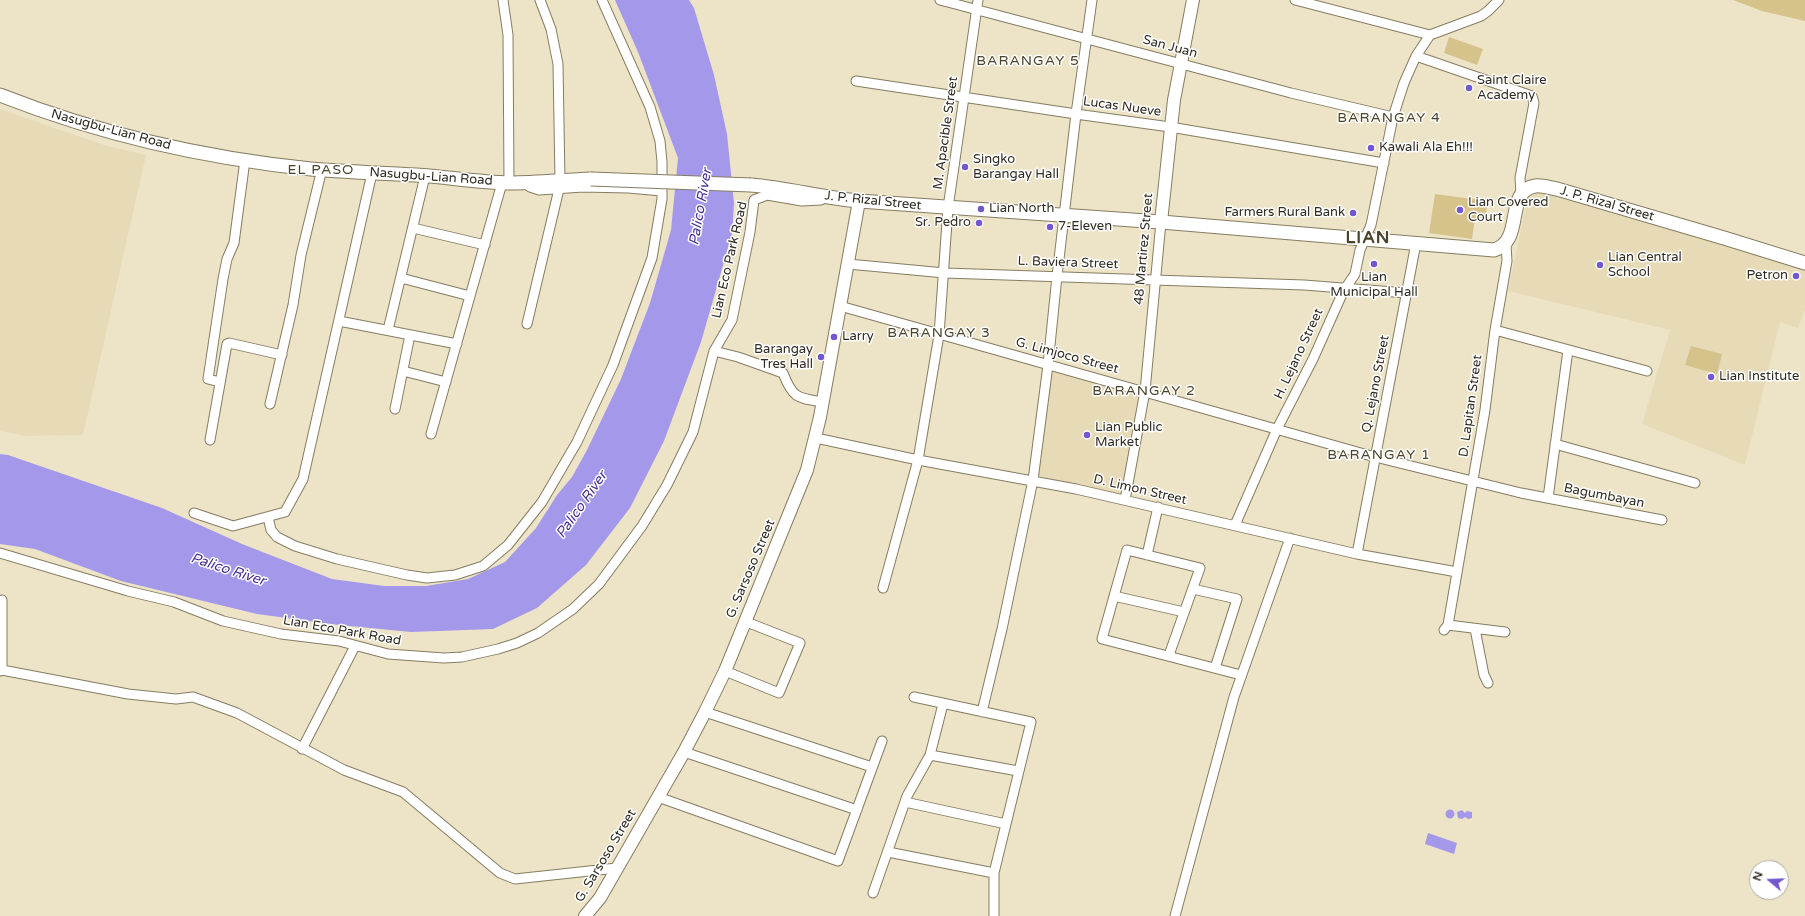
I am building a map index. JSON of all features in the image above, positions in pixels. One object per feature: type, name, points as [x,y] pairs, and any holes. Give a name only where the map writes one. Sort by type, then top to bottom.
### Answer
[{"type":"main road","name":"Nasugbu-Lian Road","points":[[0,95],[51,114],[115,134],[156,144],[246,160],[322,169],[506,183],[560,185],[591,179],[752,185]]},
{"type":"main road","name":"J. P. Rizal Street","points":[[752,185],[803,191],[832,199],[1160,222],[1494,250],[1506,244]]},
{"type":"main road","name":"J. P. Rizal Street","points":[[1521,194],[1536,186],[1557,189],[1805,263]]},
{"type":"main road","points":[[1506,244],[1521,194]]},
{"type":"street","points":[[431,434],[485,245],[506,183],[508,35],[503,0]]},
{"type":"street","points":[[527,324],[560,185],[558,64],[551,29],[540,0]]},
{"type":"street","points":[[268,517],[270,530],[277,536],[295,546],[337,559],[427,578],[455,575],[483,566],[508,546],[542,502],[577,442],[613,365],[652,258],[662,191],[660,141],[650,107],[602,0]]},
{"type":"street","name":"San Juan","points":[[940,0],[1181,64],[1393,117]]},
{"type":"street","name":"M. Apacible Street","points":[[883,588],[918,460],[939,335],[945,273],[948,208],[978,0]]},
{"type":"street","points":[[982,712],[1002,629],[1033,480],[1048,365],[1076,114],[1088,39],[1092,0]]},
{"type":"street","name":"48 Martirez Street","points":[[1125,500],[1145,391],[1170,127],[1193,0]]},
{"type":"street","points":[[1296,0],[1430,35],[1481,16],[1499,0]]},
{"type":"street","name":"H. Lejano Street","points":[[1235,525],[1277,429],[1313,359],[1343,292],[1355,274],[1360,250],[1371,225],[1393,117],[1404,83],[1416,56],[1430,35]]},
{"type":"street","points":[[1416,56],[1532,96],[1534,103],[1520,178],[1521,194]]},
{"type":"street","name":"Lucas Nueve","points":[[856,80],[1170,127],[1384,163]]},
{"type":"street","points":[[220,382],[208,379],[222,279],[227,260],[234,243],[246,160]]},
{"type":"street","points":[[270,404],[297,283],[300,255],[322,169]]},
{"type":"street","points":[[194,513],[233,526],[268,517],[284,512],[303,479],[372,173]]},
{"type":"street","points":[[388,330],[425,176]]},
{"type":"street","points":[[560,185],[662,191]]},
{"type":"street","name":"Lian Eco Park Road","points":[[0,553],[128,591],[174,602],[223,621],[281,634],[331,640],[388,654],[444,658],[462,657],[517,643],[538,633],[573,609],[599,584],[642,526],[667,485],[693,432],[714,351],[732,320],[750,232],[754,200],[767,195],[802,201],[832,199]]},
{"type":"street","name":"G. Sarsoso Street","points":[[585,916],[600,898],[684,752],[705,712],[725,671],[744,621],[795,502],[807,470],[816,438],[859,201]]},
{"type":"street","points":[[412,228],[485,245]]},
{"type":"street","name":"Q. Lejano Street","points":[[1357,554],[1416,244]]},
{"type":"street","name":"D. Lapitan Street","points":[[1476,629],[1446,627],[1485,410],[1495,330],[1507,261],[1506,244]]},
{"type":"street","name":"L. Baviera Street","points":[[848,264],[945,273],[1347,288],[1407,293]]},
{"type":"street","points":[[401,278],[470,296]]},
{"type":"street","name":"G. Limjoco Street","points":[[840,306],[1375,456],[1548,498]]},
{"type":"street","points":[[339,321],[457,344]]},
{"type":"street","points":[[1495,330],[1647,371]]},
{"type":"street","points":[[395,409],[410,335]]},
{"type":"street","points":[[210,440],[227,344],[229,343],[282,355]]},
{"type":"street","name":"Bagumbayan","points":[[1568,350],[1548,498],[1662,520]]},
{"type":"street","points":[[714,351],[738,357],[783,373],[789,388],[800,399],[823,402]]},
{"type":"street","points":[[403,371],[446,382]]},
{"type":"street","name":"D. Limon Street","points":[[816,438],[918,460],[1033,480],[1158,507],[1357,554],[1457,572]]},
{"type":"street","points":[[1555,444],[1695,483]]},
{"type":"street","points":[[1146,555],[1158,507]]},
{"type":"street","points":[[1175,916],[1234,698],[1290,538]]},
{"type":"street","points":[[1169,655],[1200,568],[1127,550],[1102,639],[1169,655],[1241,675]]},
{"type":"street","points":[[1193,589],[1237,599],[1215,668]]},
{"type":"street","points":[[1114,596],[1184,612]]},
{"type":"street","points":[[2,600],[1,671],[128,694],[176,699],[193,697],[205,700],[237,713],[302,749],[344,770],[403,792],[500,873],[515,879],[617,868]]},
{"type":"street","points":[[725,671],[779,693],[800,643],[744,621]]},
{"type":"street","points":[[1488,683],[1484,675],[1476,629],[1505,632]]},
{"type":"street","points":[[302,749],[355,646]]},
{"type":"street","points":[[914,697],[1031,722],[994,874],[994,916]]},
{"type":"street","points":[[872,893],[905,802],[930,755],[943,704]]},
{"type":"street","points":[[705,712],[872,767]]},
{"type":"street","points":[[658,797],[838,861],[882,740]]},
{"type":"street","points":[[684,752],[857,810]]},
{"type":"street","points":[[930,755],[1018,772]]},
{"type":"street","points":[[905,802],[1006,824]]},
{"type":"street","points":[[888,852],[994,874]]},
{"type":"shaded area","points":[[1733,0],[1805,0],[1805,21],[1762,11]]},
{"type":"shaded area","points":[[1449,37],[1483,49],[1477,65],[1444,53]]},
{"type":"shaded area","points":[[0,109],[107,146],[146,155],[83,435],[26,436],[0,431]]},
{"type":"shaded area","points":[[1546,192],[1805,270],[1805,310],[1798,328],[1780,322],[1745,465],[1642,424],[1670,330],[1508,291],[1526,205],[1530,196],[1535,193]]},
{"type":"shaded area","name":"Lian Covered Court","points":[[1435,194],[1488,201],[1485,219],[1475,218],[1472,239],[1429,233]]},
{"type":"shaded area","points":[[1691,346],[1722,354],[1717,374],[1685,365]]},
{"type":"shaded area","name":"Lian Public Market","points":[[1050,370],[1140,394],[1121,495],[1036,475]]},
{"type":"water","name":"Palico River","points":[[615,0],[689,0],[694,8],[714,75],[727,134],[734,203],[732,234],[701,342],[664,441],[630,508],[586,565],[537,608],[493,629],[411,632],[339,625],[257,614],[121,581],[35,549],[0,544],[0,454],[8,455],[162,508],[242,544],[332,579],[384,586],[426,586],[468,579],[505,562],[536,528],[557,495],[572,477],[587,450],[621,379],[650,303],[671,230],[678,158],[638,52]]},
{"type":"water","points":[[1448,810],[1452,810],[1454,814],[1452,818],[1448,818],[1446,816],[1446,812]]},
{"type":"water","points":[[1462,810],[1465,813],[1467,811],[1472,812],[1472,818],[1458,818],[1457,812]]},
{"type":"water","points":[[1428,833],[1457,843],[1454,854],[1425,844]]},
{"type":"place","name":"Saint Claire Academy","points":[[1469,88]]},
{"type":"place","name":"Kawali Ala Eh!!!","points":[[1371,148]]},
{"type":"place","name":"Singko Barangay Hall","points":[[965,167]]},
{"type":"place","name":"Lian North","points":[[981,209]]},
{"type":"place","name":"Lian Covered Court","points":[[1460,210]]},
{"type":"place","name":"Farmers Rural Bank","points":[[1353,213]]},
{"type":"place","name":"Sr. Pedro","points":[[979,223]]},
{"type":"place","name":"7-Eleven","points":[[1050,227]]},
{"type":"place","name":"Lian Municipal Hall","points":[[1374,264]]},
{"type":"place","name":"Lian Central School","points":[[1600,265]]},
{"type":"place","name":"Petron","points":[[1796,276]]},
{"type":"place","name":"Larry","points":[[834,337]]},
{"type":"place","name":"Barangay Tres Hall","points":[[821,357]]},
{"type":"place","name":"Lian Institute","points":[[1711,377]]},
{"type":"place","name":"Lian Public Market","points":[[1087,435]]},
{"type":"district","name":"BARANGAY 5","points":[[1028,61]]},
{"type":"district","name":"BARANGAY 4","points":[[1389,118]]},
{"type":"district","name":"EL PASO","points":[[321,170]]},
{"type":"district","name":"LIAN","points":[[1368,239]]},
{"type":"district","name":"BARANGAY 3","points":[[939,333]]},
{"type":"district","name":"BARANGAY 2","points":[[1144,391]]},
{"type":"district","name":"BARANGAY 1","points":[[1379,455]]}]
